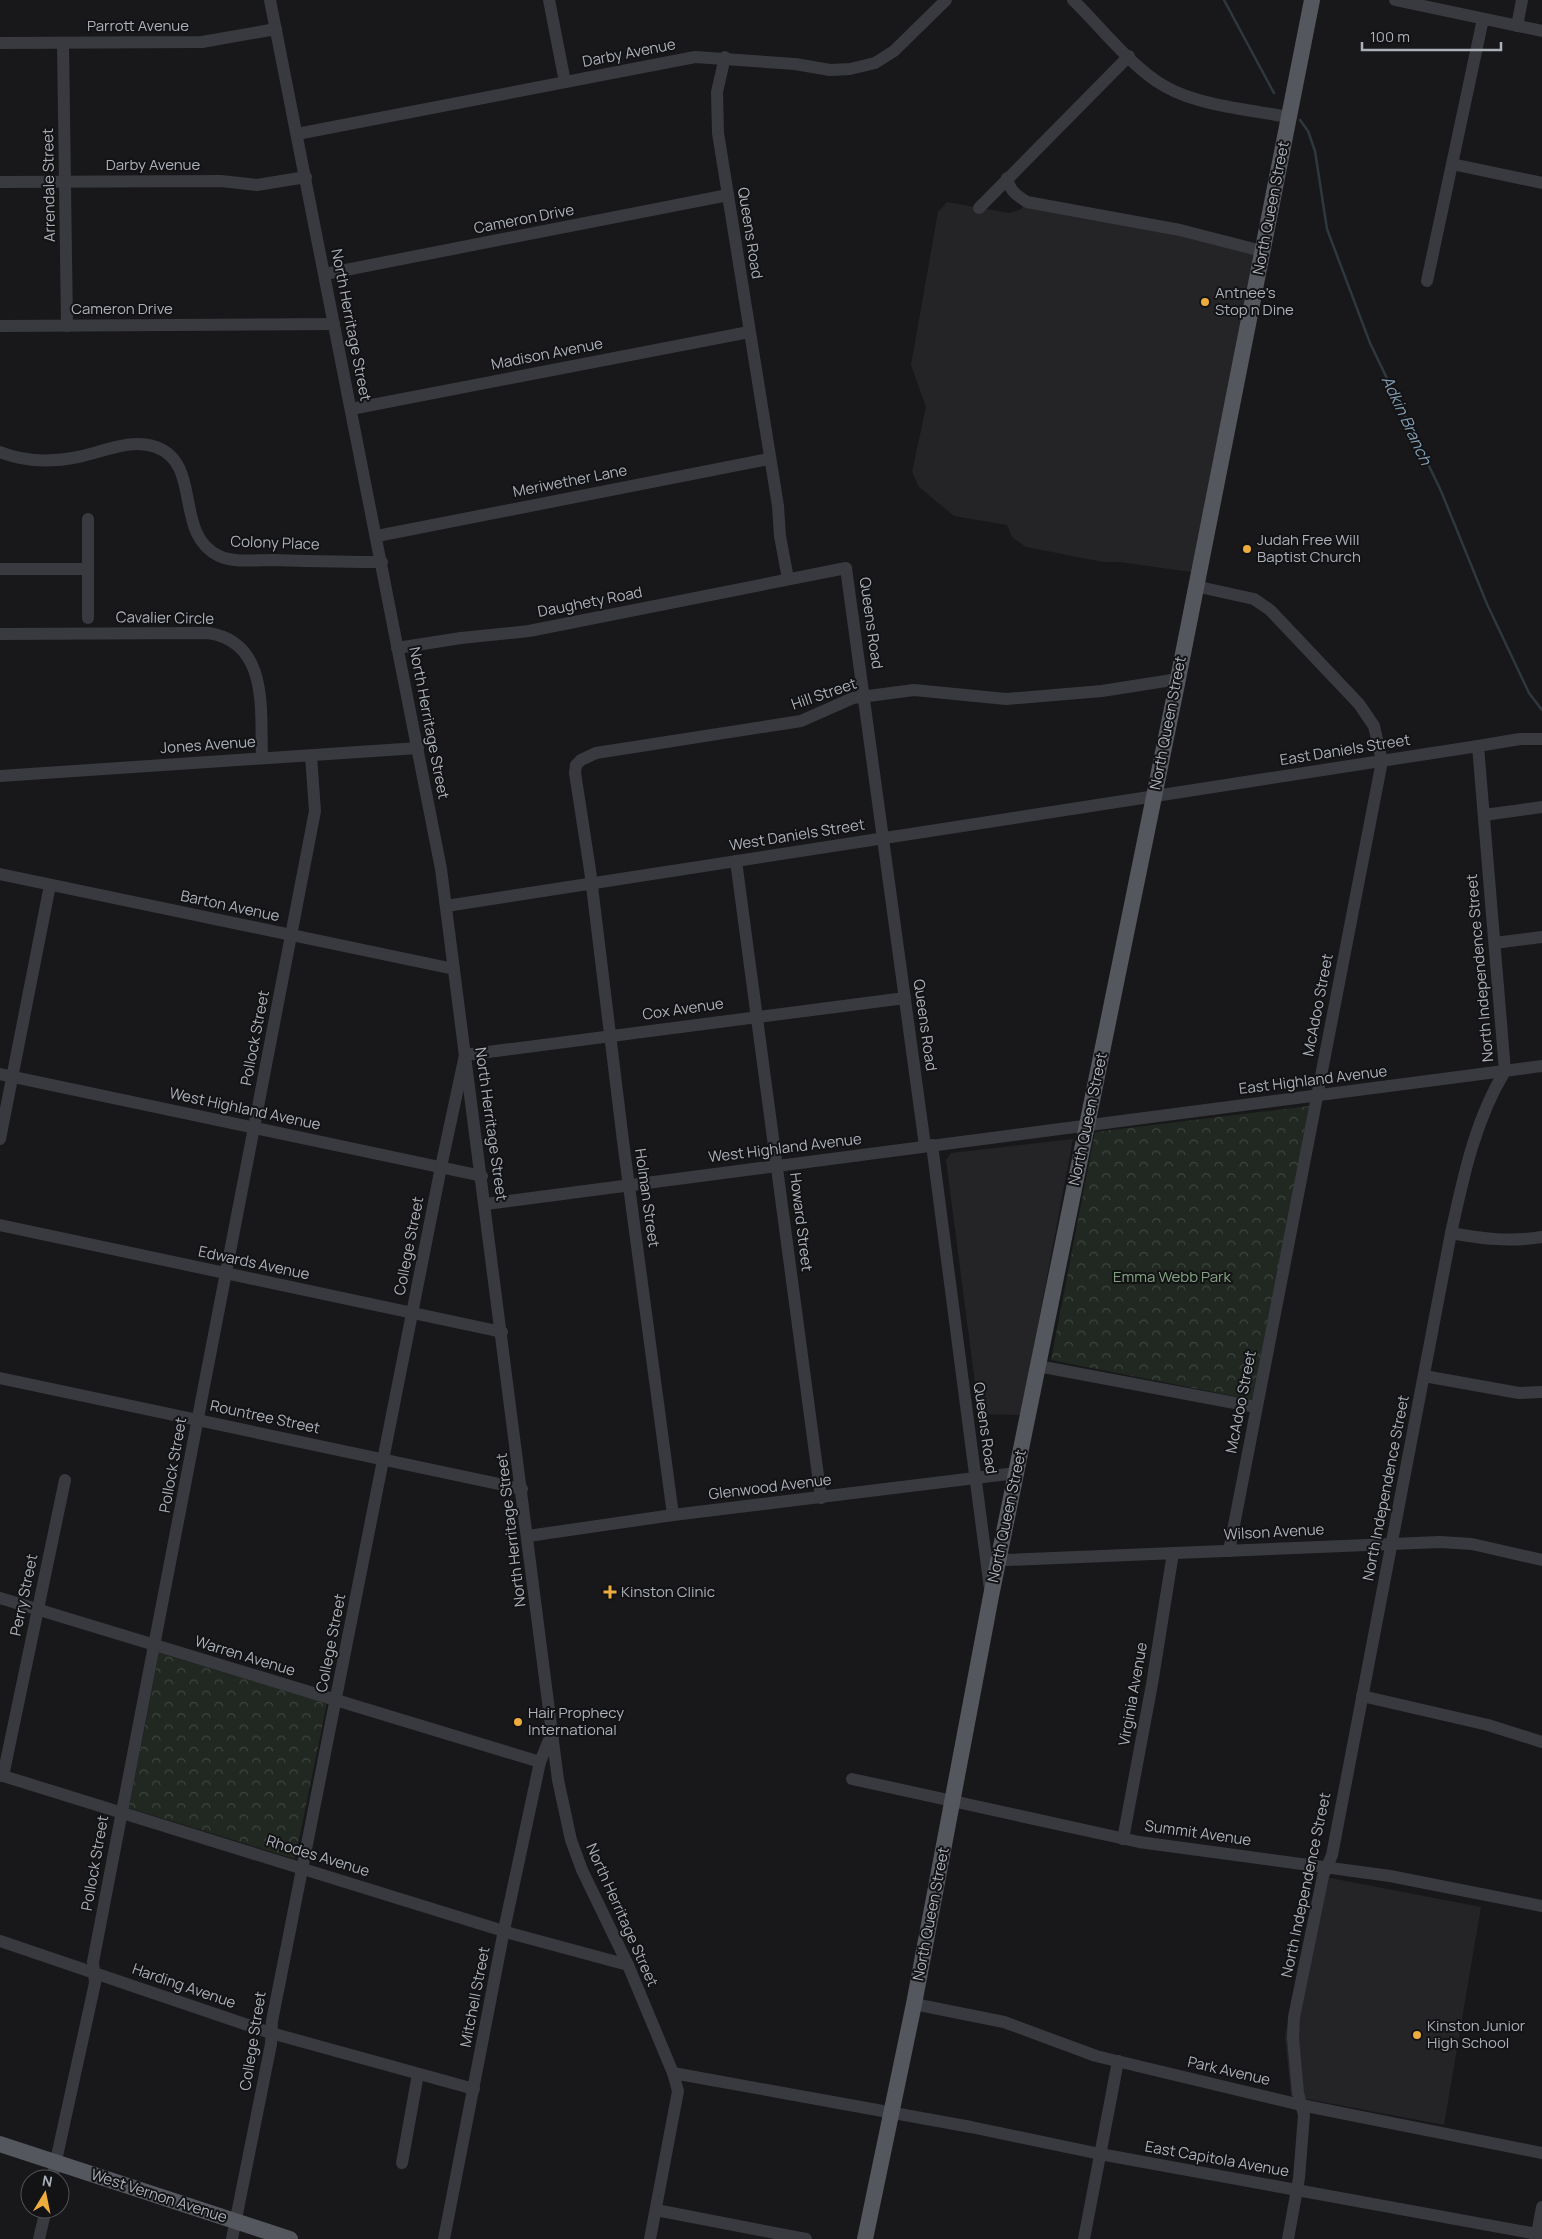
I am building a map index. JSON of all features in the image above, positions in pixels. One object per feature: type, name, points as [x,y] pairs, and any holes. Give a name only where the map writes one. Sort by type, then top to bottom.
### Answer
[{"type":"main road","name":"North Queen Street","points":[[865,2239],[914,2004],[991,1596],[1178,679],[1312,0]]},
{"type":"main road","name":"West Vernon Avenue","points":[[0,2144],[290,2239]]},
{"type":"street","name":"North Herritage Street","points":[[270,0],[442,870],[522,1488],[551,1735],[571,1840],[582,1870],[628,1965],[673,2073],[678,2091],[650,2239]]},
{"type":"street","points":[[549,0],[565,82]]},
{"type":"street","name":"Darby Avenue","points":[[297,134],[695,57],[795,64],[830,70],[850,70],[894,52],[946,0]]},
{"type":"street","points":[[1073,0],[1129,56],[1164,86],[1177,92],[1220,104],[1289,117]]},
{"type":"street","points":[[1395,0],[1542,31]]},
{"type":"street","points":[[1517,26],[1522,0]]},
{"type":"street","points":[[1427,281],[1483,19]]},
{"type":"street","name":"Parrott Avenue","points":[[0,43],[202,42],[276,29]]},
{"type":"street","name":"Arrendale Street","points":[[63,43],[68,326]]},
{"type":"street","points":[[979,208],[1129,56]]},
{"type":"street","name":"Queens Road","points":[[725,58],[719,78],[716,117],[788,579],[846,568],[865,697],[904,998],[928,1146],[991,1596]]},
{"type":"street","points":[[1452,164],[1542,183]]},
{"type":"street","name":"Darby Avenue","points":[[0,182],[220,181],[257,184],[306,177]]},
{"type":"street","points":[[1007,178],[1009,187],[1015,195],[1027,202],[1180,230],[1262,251]]},
{"type":"street","name":"Cameron Drive","points":[[325,274],[728,195]]},
{"type":"street","name":"Cameron Drive","points":[[0,326],[334,324]]},
{"type":"street","name":"Madison Avenue","points":[[351,409],[749,332]]},
{"type":"street","name":"Colony Place","points":[[0,452],[38,460],[80,457],[110,446],[153,446],[169,455],[179,468],[184,478],[197,535],[208,548],[221,557],[250,560],[382,562]]},
{"type":"street","name":"Meriwether Lane","points":[[377,536],[769,459]]},
{"type":"street","points":[[88,519],[88,618]]},
{"type":"street","points":[[0,569],[88,569]]},
{"type":"street","name":"Daughety Road","points":[[397,648],[461,638],[529,631],[788,579]]},
{"type":"street","name":"McAdoo Street","points":[[1195,586],[1254,599],[1270,610],[1359,704],[1374,726],[1382,761],[1229,1551]]},
{"type":"street","name":"Cavalier Circle","points":[[0,634],[208,633],[226,638],[242,648],[254,668],[258,686],[262,758]]},
{"type":"street","name":"Hill Street","points":[[591,884],[575,773],[576,765],[580,760],[596,754],[800,721],[853,698],[914,690],[1006,698],[1102,691],[1178,679]]},
{"type":"street","name":"East Daniels Street","points":[[1154,796],[1520,739],[1542,739]]},
{"type":"street","name":"North Independence Street","points":[[1288,2239],[1297,2190],[1304,2115],[1298,2092],[1293,2038],[1294,2017],[1323,1876],[1332,1855],[1451,1233],[1472,1145],[1485,1111],[1505,1071],[1478,746]]},
{"type":"street","name":"Jones Avenue","points":[[0,776],[418,748]]},
{"type":"street","name":"Pollock Street","points":[[54,2169],[95,1983],[94,1962],[121,1813],[315,811],[311,756]]},
{"type":"street","name":"West Daniels Street","points":[[446,906],[1154,796]]},
{"type":"street","points":[[1484,815],[1542,807]]},
{"type":"street","name":"Howard Street","points":[[736,861],[821,1498]]},
{"type":"street","name":"Barton Avenue","points":[[0,874],[454,969]]},
{"type":"street","name":"Holman Street","points":[[591,884],[673,1515]]},
{"type":"street","points":[[0,1139],[6,1075],[50,885]]},
{"type":"street","points":[[1495,943],[1542,937]]},
{"type":"street","name":"Cox Avenue","points":[[465,1054],[757,1015],[904,998]]},
{"type":"street","name":"College Street","points":[[232,2239],[271,2044],[272,2021],[465,1054]]},
{"type":"street","name":"East Highland Avenue","points":[[1087,1124],[1317,1097],[1542,1066]]},
{"type":"street","name":"West Highland Avenue","points":[[6,1075],[482,1176]]},
{"type":"street","name":"West Highland Avenue","points":[[486,1204],[1087,1124]]},
{"type":"street","name":"Edwards Avenue","points":[[0,1226],[502,1332]]},
{"type":"street","points":[[1451,1233],[1488,1240],[1507,1241],[1542,1237]]},
{"type":"street","points":[[1038,1366],[1256,1407]]},
{"type":"street","points":[[1424,1376],[1519,1393],[1542,1392]]},
{"type":"street","name":"Rountree Street","points":[[0,1378],[522,1488]]},
{"type":"street","name":"Glenwood Avenue","points":[[528,1536],[673,1515],[1016,1473]]},
{"type":"street","name":"Perry Street","points":[[1,1776],[65,1480]]},
{"type":"street","name":"Wilson Avenue","points":[[1006,1560],[1440,1542],[1472,1544],[1542,1560]]},
{"type":"street","name":"Virginia Avenue","points":[[1123,1839],[1152,1684],[1173,1553]]},
{"type":"street","name":"Warren Avenue","points":[[0,1598],[540,1762]]},
{"type":"street","points":[[1362,1696],[1488,1725],[1542,1742]]},
{"type":"street","points":[[540,1762],[551,1735]]},
{"type":"street","name":"Mitchell Street","points":[[444,2239],[504,1930],[540,1762]]},
{"type":"street","name":"Rhodes Avenue","points":[[1,1776],[504,1930],[628,1965]]},
{"type":"street","name":"Summit Avenue","points":[[852,1779],[1123,1839],[1390,1876],[1542,1906]]},
{"type":"street","name":"Harding Avenue","points":[[0,1941],[271,2033],[474,2089]]},
{"type":"street","name":"Park Avenue","points":[[914,2004],[1010,2023],[1096,2056],[1301,2105],[1542,2153]]},
{"type":"street","points":[[1084,2239],[1118,2061]]},
{"type":"street","name":"East Capitola Avenue","points":[[673,2073],[1536,2236]]},
{"type":"street","points":[[402,2163],[418,2074]]},
{"type":"street","points":[[1536,2236],[1542,2207]]},
{"type":"street","points":[[656,2210],[806,2239]]},
{"type":"street","points":[[39,2239],[44,2219]]},
{"type":"shaded area","points":[[947,202],[1009,213],[1020,210],[1027,202],[1262,251],[1198,573],[1120,562],[1103,562],[1026,547],[1012,537],[1007,525],[954,516],[919,487],[912,472],[926,407],[911,365],[938,212]]},
{"type":"shaded area","points":[[1073,1139],[1021,1415],[979,1414],[946,1160],[951,1153]]},
{"type":"shaded area","points":[[1320,1876],[1481,1907],[1444,2125],[1291,2096],[1285,2036]]},
{"type":"green space","name":"Emma Webb Park","points":[[1309,1106],[1254,1400],[1051,1360],[1095,1132]]},
{"type":"green space","points":[[159,1653],[327,1703],[295,1859],[129,1808]]},
{"type":"waterway","name":"Adkin Branch","points":[[1224,0],[1274,93]]},
{"type":"waterway","name":"Adkin Branch","points":[[1300,120],[1308,131],[1315,151],[1327,229],[1370,343],[1441,491],[1487,604],[1529,693],[1542,710]]},
{"type":"place","name":"Antnee's Stop n Dine","points":[[1205,302]]},
{"type":"place","name":"Judah Free Will Baptist Church","points":[[1247,549]]},
{"type":"place","name":"Kinston Clinic","points":[[610,1592]]},
{"type":"place","name":"Hair Prophecy International","points":[[518,1722]]},
{"type":"place","name":"Kinston Junior High School","points":[[1417,2035]]}]
